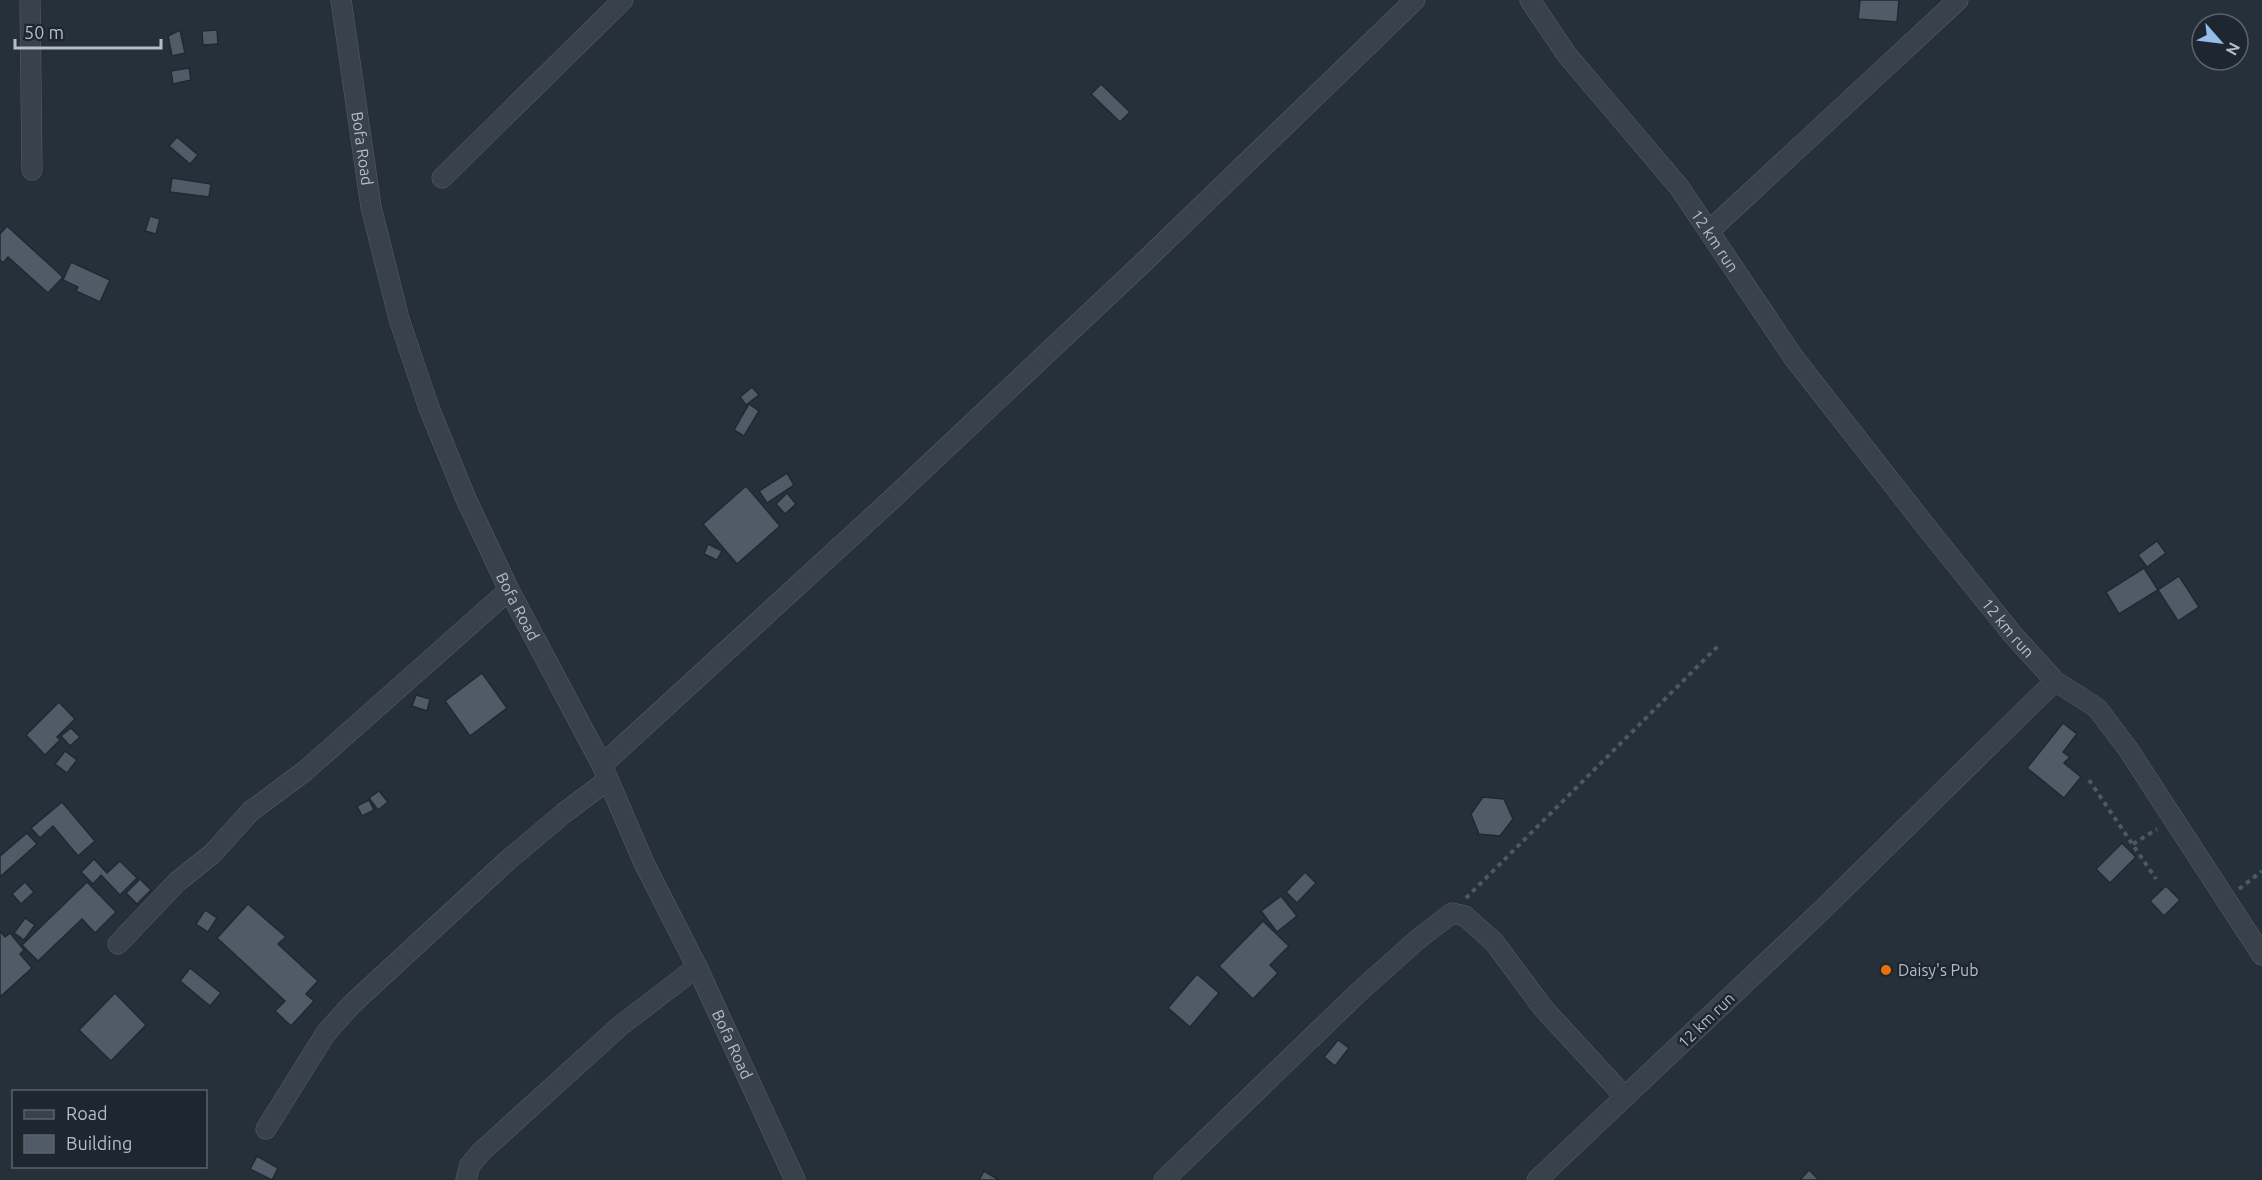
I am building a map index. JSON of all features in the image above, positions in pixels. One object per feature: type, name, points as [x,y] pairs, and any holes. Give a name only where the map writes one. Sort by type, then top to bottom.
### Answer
[{"type":"street","points":[[30,0],[32,170]]},
{"type":"street","name":"Bofa Road","points":[[341,0],[371,207],[399,319],[429,408],[466,499],[509,590],[605,773],[644,863],[697,968],[795,1180]]},
{"type":"street","points":[[442,178],[623,0]]},
{"type":"street","points":[[266,1129],[326,1033],[351,1005],[507,861],[564,813],[899,492],[1148,258],[1415,0]]},
{"type":"street","name":"12 km run","points":[[1530,0],[1567,55],[1679,187],[1794,358],[1938,542],[2014,636],[2055,681],[1924,811],[1537,1180]]},
{"type":"street","points":[[1709,231],[1958,0]]},
{"type":"street","points":[[118,944],[177,882],[212,854],[250,811],[305,771],[509,590]]},
{"type":"street","points":[[2055,681],[2097,708],[2128,749],[2262,955]]},
{"type":"street","points":[[1164,1180],[1360,991],[1417,940],[1452,913],[1465,916],[1494,942],[1543,1008],[1625,1097]]},
{"type":"street","points":[[466,1180],[470,1165],[481,1152],[620,1026],[697,968]]},
{"type":"path","points":[[1452,913],[1718,646]]},
{"type":"path","points":[[2090,780],[2157,879]]},
{"type":"path","points":[[2133,844],[2173,819]]},
{"type":"path","points":[[2226,900],[2262,872]]},
{"type":"building","points":[[1860,0],[1899,0],[1897,22],[1858,19]]},
{"type":"building","points":[[180,30],[185,53],[172,56],[168,36]]},
{"type":"building","points":[[217,30],[218,44],[203,45],[202,31]]},
{"type":"building","points":[[189,68],[191,80],[173,84],[171,71]]},
{"type":"building","points":[[1101,84],[1130,112],[1120,122],[1091,94]]},
{"type":"building","points":[[177,137],[198,155],[190,164],[169,146]]},
{"type":"building","points":[[172,178],[211,184],[209,197],[170,192]]},
{"type":"building","points":[[150,216],[160,219],[156,234],[145,231]]},
{"type":"building","points":[[7,226],[63,277],[48,293],[8,257],[3,263],[0,260],[0,234]]},
{"type":"building","points":[[71,262],[110,280],[100,302],[76,291],[78,287],[63,280]]},
{"type":"building","points":[[752,387],[759,395],[746,405],[740,397]]},
{"type":"building","points":[[749,404],[759,411],[744,436],[734,430]]},
{"type":"building","points":[[787,473],[794,485],[767,503],[759,491]]},
{"type":"building","points":[[746,486],[780,526],[737,564],[703,524]]},
{"type":"building","points":[[787,493],[796,504],[785,514],[776,504]]},
{"type":"building","points":[[2157,541],[2166,553],[2147,567],[2138,555]]},
{"type":"building","points":[[708,544],[722,551],[717,560],[704,554]]},
{"type":"building","points":[[2144,568],[2158,590],[2119,614],[2106,592]]},
{"type":"building","points":[[2179,576],[2199,607],[2178,621],[2158,590]]},
{"type":"building","points":[[482,673],[507,708],[470,736],[445,701]]},
{"type":"building","points":[[416,695],[430,699],[427,711],[412,706]]},
{"type":"building","points":[[59,702],[75,719],[57,737],[60,740],[45,755],[26,735]]},
{"type":"building","points":[[2063,723],[2077,734],[2063,752],[2070,757],[2064,763],[2081,777],[2064,798],[2027,768]]},
{"type":"building","points":[[71,728],[80,737],[70,746],[61,736]]},
{"type":"building","points":[[65,751],[77,760],[67,773],[55,764]]},
{"type":"building","points":[[379,791],[388,802],[378,810],[369,798]]},
{"type":"building","points":[[1483,797],[1504,799],[1513,819],[1500,836],[1479,834],[1471,814]]},
{"type":"building","points":[[369,800],[374,810],[362,816],[357,806]]},
{"type":"building","points":[[62,802],[95,841],[78,856],[53,826],[40,838],[31,828]]},
{"type":"building","points":[[27,833],[37,844],[0,877],[0,856]]},
{"type":"building","points":[[2122,843],[2136,857],[2110,883],[2096,869]]},
{"type":"building","points":[[94,859],[107,873],[120,861],[137,878],[120,895],[101,875],[93,884],[81,872]]},
{"type":"building","points":[[1305,872],[1316,883],[1297,903],[1286,892]]},
{"type":"building","points":[[140,879],[151,890],[137,904],[126,893]]},
{"type":"building","points":[[25,882],[34,892],[21,904],[12,894]]},
{"type":"building","points":[[87,882],[116,912],[95,933],[82,919],[38,961],[22,945]]},
{"type":"building","points":[[2166,886],[2180,900],[2164,916],[2150,901]]},
{"type":"building","points":[[1281,896],[1297,916],[1277,932],[1261,911]]},
{"type":"building","points":[[248,904],[286,937],[278,944],[318,981],[306,994],[314,1001],[291,1026],[275,1011],[285,1001],[217,938]]},
{"type":"building","points":[[205,910],[217,918],[208,932],[196,924]]},
{"type":"building","points":[[25,918],[35,925],[24,940],[14,933]]},
{"type":"building","points":[[1263,921],[1289,946],[1270,965],[1278,973],[1253,999],[1219,966]]},
{"type":"building","points":[[0,931],[5,937],[10,933],[24,950],[20,954],[32,968],[0,997]]},
{"type":"building","points":[[190,968],[221,993],[210,1006],[180,981]]},
{"type":"building","points":[[1197,974],[1219,993],[1190,1027],[1168,1008]]},
{"type":"building","points":[[115,993],[146,1025],[111,1061],[79,1030]]},
{"type":"building","points":[[1338,1040],[1349,1048],[1335,1066],[1324,1057]]},
{"type":"building","points":[[257,1156],[278,1168],[272,1180],[250,1169]]},
{"type":"building","points":[[1809,1170],[1819,1180],[1800,1180]]},
{"type":"building","points":[[984,1171],[999,1180],[979,1180]]},
{"type":"place","name":"Daisy's Pub","points":[[1886,970]]}]
